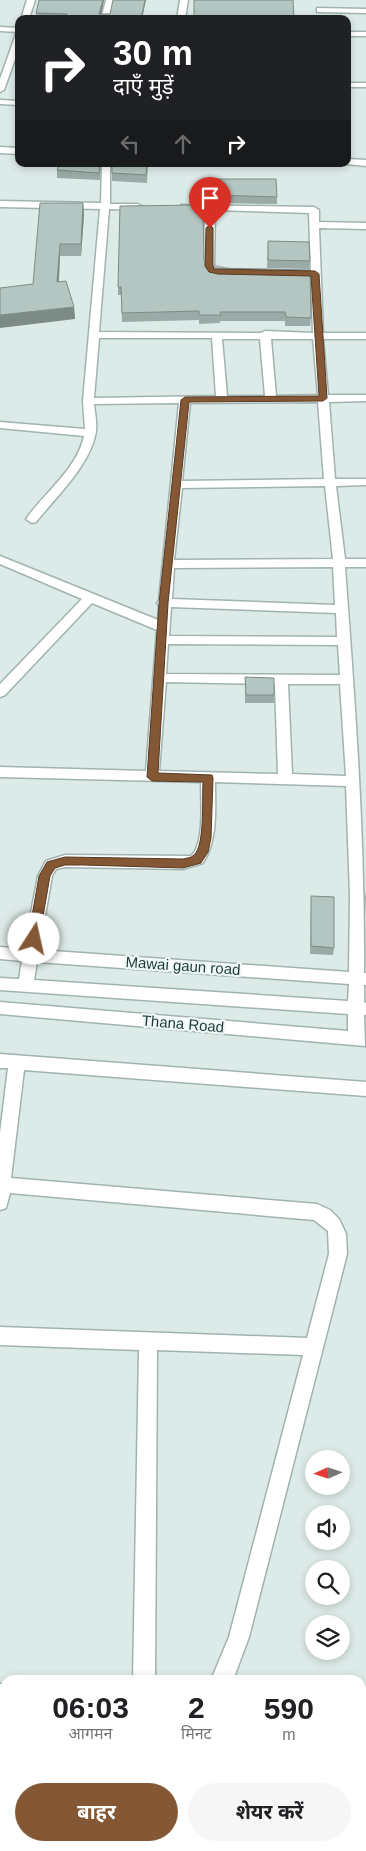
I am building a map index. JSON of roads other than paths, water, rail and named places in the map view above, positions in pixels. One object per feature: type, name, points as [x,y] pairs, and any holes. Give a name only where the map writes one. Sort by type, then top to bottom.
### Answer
[{"type":"street","points":[[26,15],[31,0]]},
{"type":"street","points":[[106,15],[110,0]]},
{"type":"street","points":[[182,15],[184,0]]},
{"type":"street","points":[[320,0],[320,15],[366,11]]},
{"type":"street","points":[[0,29],[15,30]]},
{"type":"street","points":[[351,34],[366,34]]},
{"type":"street","points":[[0,90],[15,47]]},
{"type":"street","points":[[351,85],[366,85]]},
{"type":"street","points":[[0,102],[15,103]]},
{"type":"street","points":[[0,150],[15,151]]},
{"type":"street","points":[[351,162],[366,163]]},
{"type":"street","points":[[32,519],[77,462],[87,447],[90,433],[88,401],[105,206],[106,167]]},
{"type":"street","points":[[0,204],[153,207]]},
{"type":"street","points":[[172,207],[314,210],[310,273],[318,335],[339,564],[361,872],[361,1039]]},
{"type":"street","points":[[210,208],[209,266],[212,270],[218,272],[237,272]]},
{"type":"street","points":[[314,224],[366,226]]},
{"type":"street","points":[[93,335],[264,334],[366,336]]},
{"type":"street","points":[[264,334],[271,399]]},
{"type":"street","points":[[217,335],[222,399]]},
{"type":"street","points":[[88,401],[366,398]]},
{"type":"street","points":[[152,777],[163,603],[185,400]]},
{"type":"street","points":[[0,425],[90,433]]},
{"type":"street","points":[[177,485],[366,482]]},
{"type":"street","points":[[0,560],[90,598],[161,634],[344,641]]},
{"type":"street","points":[[168,564],[366,563]]},
{"type":"street","points":[[0,692],[90,598]]},
{"type":"street","points":[[163,603],[342,609]]},
{"type":"street","points":[[159,678],[346,680]]},
{"type":"street","points":[[281,680],[285,780]]},
{"type":"street","points":[[0,772],[353,781]]},
{"type":"street","points":[[25,986],[45,876],[51,865],[65,861],[183,863],[197,860],[203,852],[206,838],[208,778]]},
{"type":"street","name":"Mawai gaun road","points":[[0,953],[361,979]]},
{"type":"street","name":"Thana Road","points":[[0,984],[361,1009]]},
{"type":"street","name":"Thana Road","points":[[0,1008],[361,1039]]},
{"type":"street","points":[[224,1675],[239,1637],[338,1254],[339,1235],[330,1219],[317,1212],[1,1193],[8,1062],[366,1089]]},
{"type":"street","points":[[0,1336],[315,1346]]},
{"type":"street","points":[[144,1675],[148,1341]]}]
